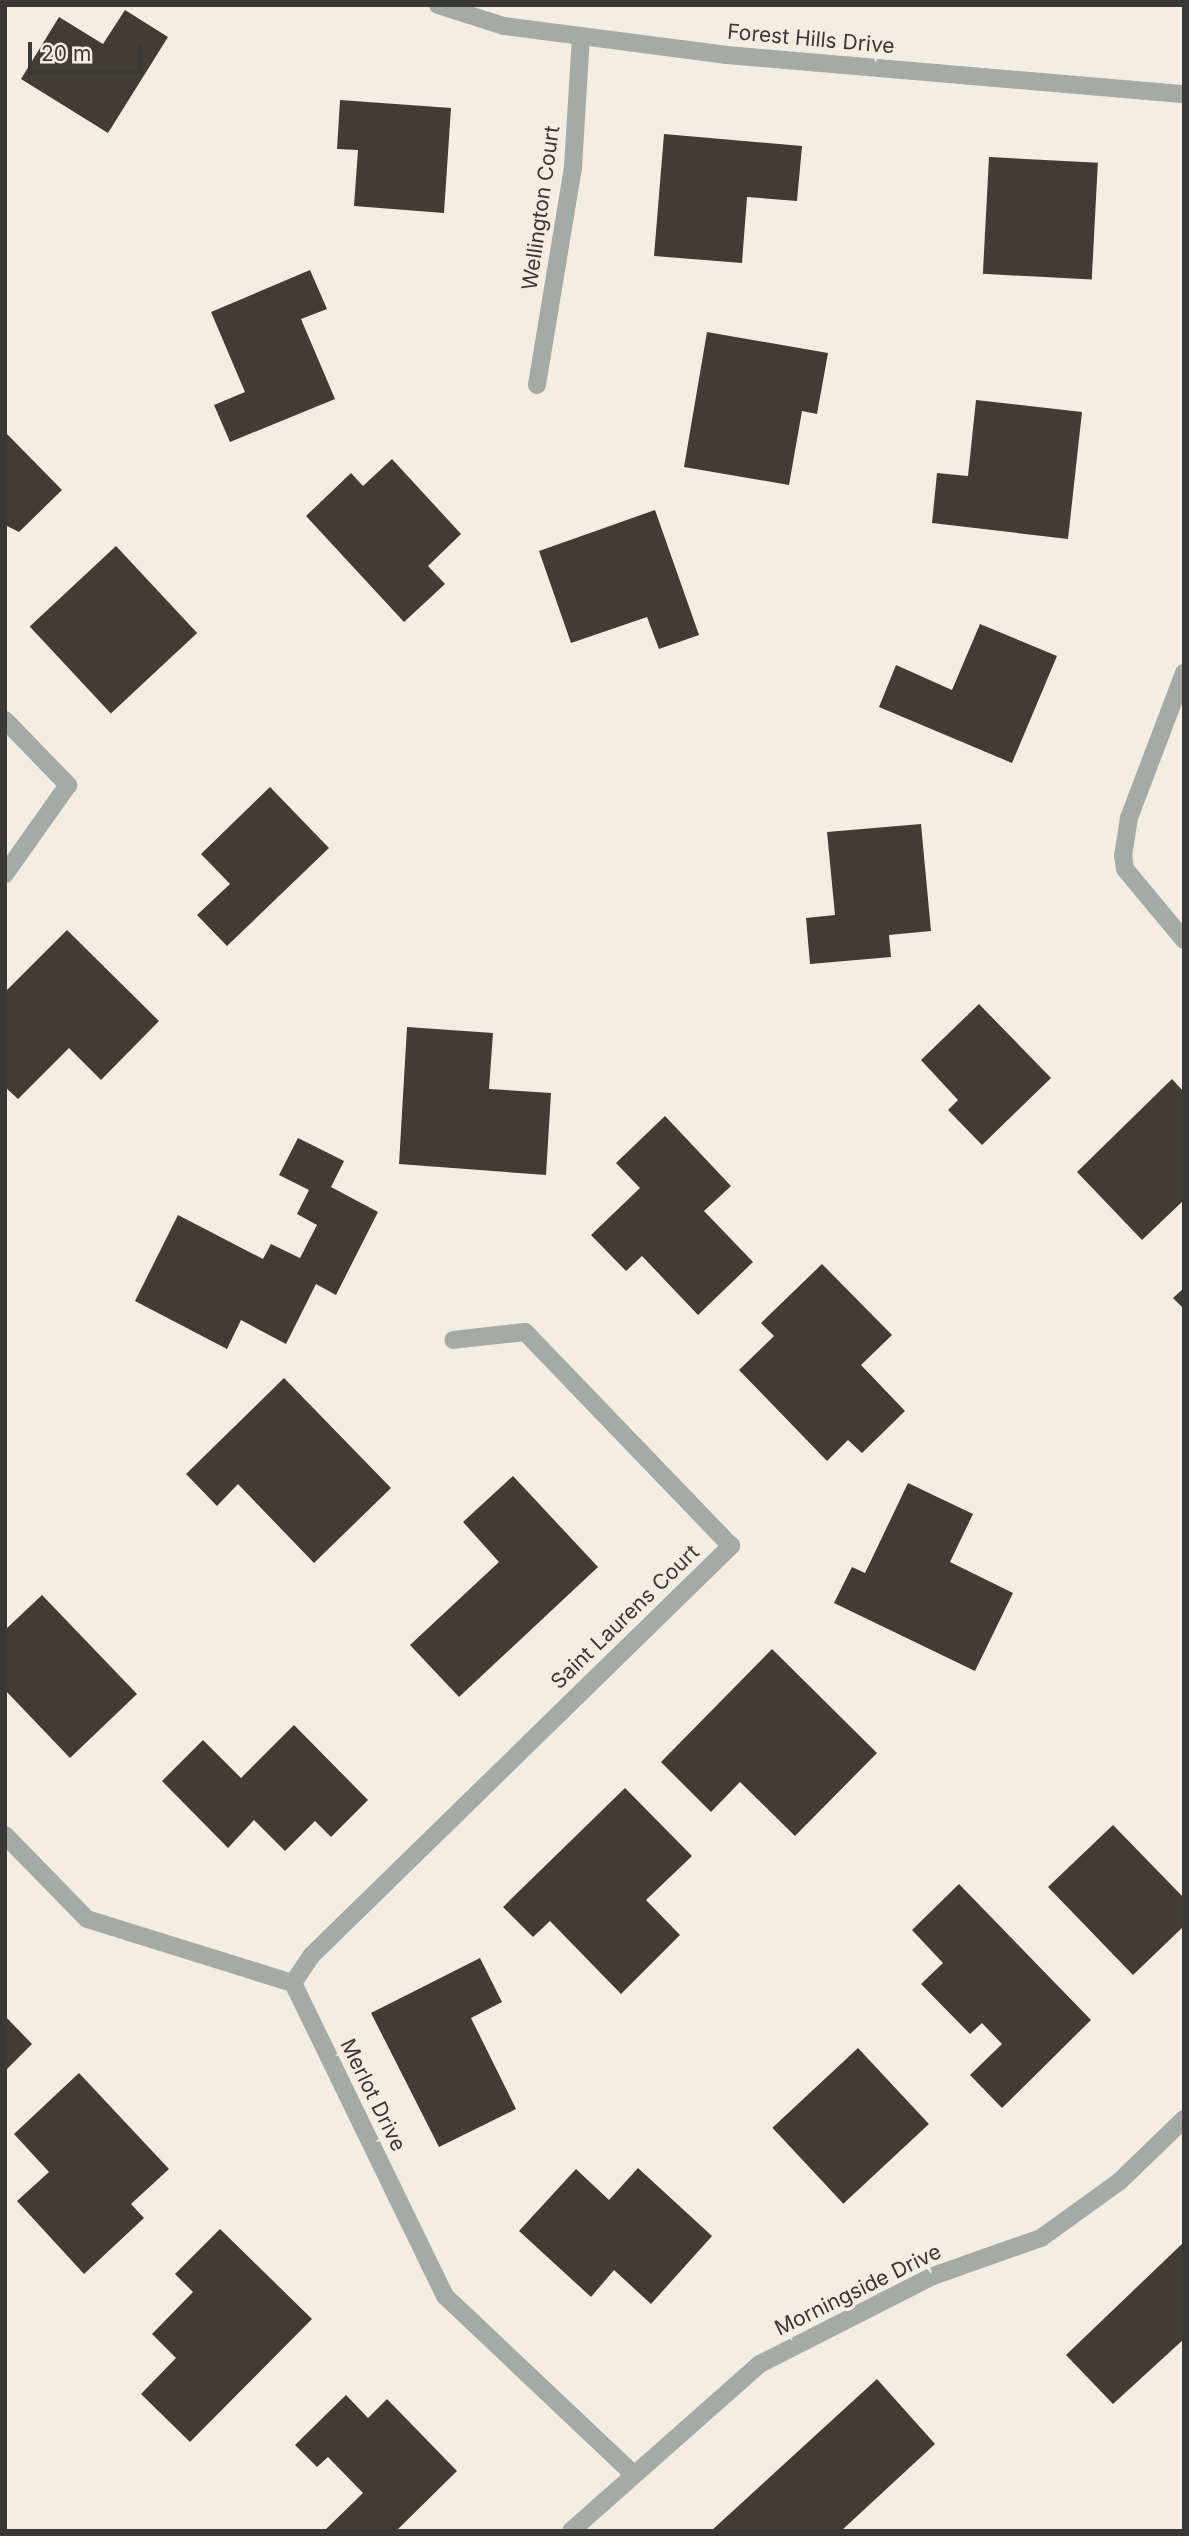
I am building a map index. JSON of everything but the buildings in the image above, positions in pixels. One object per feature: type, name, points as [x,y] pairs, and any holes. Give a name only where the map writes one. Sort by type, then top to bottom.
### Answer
[{"type":"street","name":"Forest Hills Drive","points":[[438,5],[504,26],[727,55],[1184,94]]},
{"type":"street","name":"Wellington Court","points":[[537,385],[573,167],[581,36]]},
{"type":"street","points":[[1184,673],[1129,818],[1123,855],[1125,869],[1184,940]]},
{"type":"street","points":[[5,720],[68,785],[5,874]]},
{"type":"street","name":"Saint Laurens Court","points":[[293,1983],[312,1955],[731,1546],[525,1332],[453,1340]]},
{"type":"street","points":[[5,1835],[87,1919],[293,1983]]},
{"type":"street","name":"Merlot Drive","points":[[293,1983],[444,2296],[631,2472]]},
{"type":"street","name":"Morningside Drive","points":[[571,2531],[631,2472],[760,2364],[933,2276],[1041,2238],[1120,2181],[1184,2119]]}]
